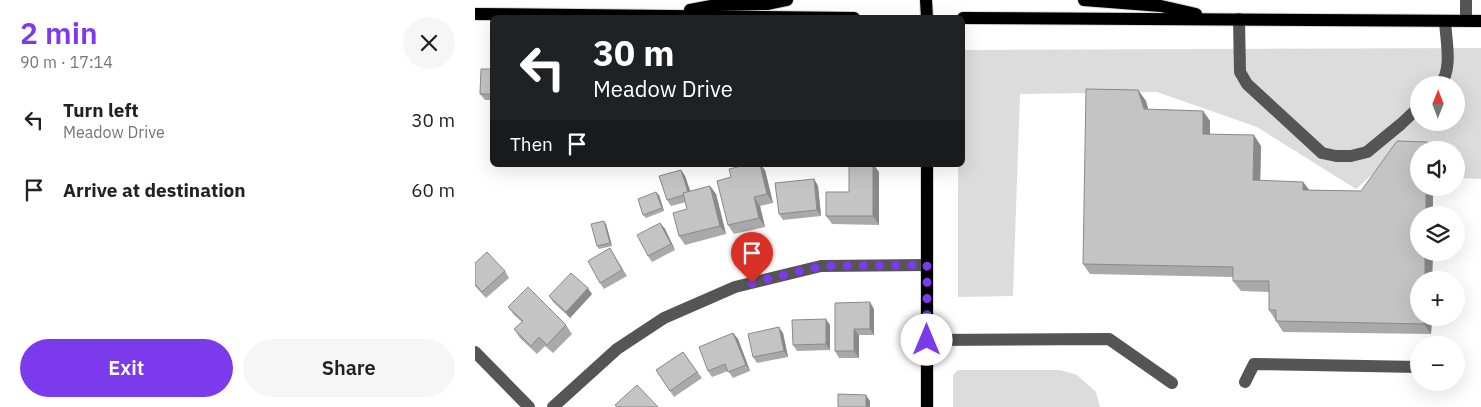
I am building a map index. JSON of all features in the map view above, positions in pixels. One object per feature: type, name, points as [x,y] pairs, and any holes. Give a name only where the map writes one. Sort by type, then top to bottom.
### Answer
[{"type":"main road","points":[[475,14],[657,15],[716,5],[768,4],[787,0]]},
{"type":"main road","points":[[926,0],[927,15]]},
{"type":"main road","points":[[1083,0],[1161,6],[1223,19]]},
{"type":"main road","points":[[965,18],[1481,21]]},
{"type":"main road","points":[[927,167],[927,407]]},
{"type":"street","points":[[1466,0],[1466,21]]},
{"type":"street","points":[[1239,19],[1240,72],[1247,84],[1322,153],[1351,156],[1367,152],[1410,116]]},
{"type":"street","points":[[1445,21],[1448,66],[1446,76]]},
{"type":"street","points":[[553,407],[617,349],[664,318],[735,287],[821,266],[927,265]]},
{"type":"street","points":[[927,340],[1109,339],[1172,382]]},
{"type":"street","points":[[475,352],[529,407]]},
{"type":"street","points":[[1245,382],[1254,364],[1410,367]]},
{"type":"shaded area","points":[[1481,48],[1481,179],[1465,178],[1465,141],[1410,141],[1410,145],[1405,145],[1356,189],[1257,127],[1157,92],[1020,94],[1013,296],[958,297],[958,167],[965,167],[965,50]]},
{"type":"shaded area","points":[[958,370],[1060,370],[1077,375],[1096,392],[1100,407],[953,407],[953,375]]},
{"type":"building","points":[[481,69],[490,69],[490,94],[480,94]]},
{"type":"building","points":[[1086,89],[1138,90],[1144,109],[1203,111],[1203,134],[1254,135],[1253,180],[1303,182],[1303,190],[1361,191],[1397,141],[1410,141],[1410,196],[1426,196],[1426,206],[1410,206],[1410,261],[1425,261],[1425,271],[1410,271],[1410,324],[1276,321],[1276,310],[1269,310],[1269,281],[1233,281],[1233,267],[1083,264]]},
{"type":"building","points":[[760,167],[767,194],[754,197],[759,218],[728,225],[717,181],[731,177],[729,169]]},
{"type":"building","points":[[849,167],[873,167],[873,216],[826,216],[826,192],[849,192]]},
{"type":"building","points":[[681,170],[688,192],[667,200],[659,176]]},
{"type":"building","points":[[814,179],[817,210],[779,214],[775,183]]},
{"type":"building","points":[[710,186],[720,226],[679,236],[673,213],[687,209],[683,193]]},
{"type":"building","points":[[656,192],[662,208],[643,215],[638,199]]},
{"type":"building","points":[[604,221],[610,243],[597,246],[591,224]]},
{"type":"building","points":[[660,223],[671,244],[648,256],[637,235]]},
{"type":"building","points":[[610,248],[622,270],[600,283],[588,261]]},
{"type":"building","points":[[487,252],[505,271],[482,292],[475,284],[475,263]]},
{"type":"building","points":[[571,273],[588,288],[566,312],[549,296]]},
{"type":"building","points":[[528,287],[566,325],[547,345],[539,337],[531,346],[514,329],[523,321],[508,307]]},
{"type":"building","points":[[870,302],[870,329],[854,329],[854,351],[835,351],[835,303]]},
{"type":"building","points":[[826,319],[826,344],[793,345],[792,320]]},
{"type":"building","points":[[779,327],[784,351],[753,357],[748,334]]},
{"type":"building","points":[[733,333],[746,365],[728,372],[725,364],[708,371],[699,347]]},
{"type":"building","points":[[683,352],[697,372],[670,391],[656,370]]},
{"type":"building","points":[[637,385],[658,407],[617,407],[615,405]]},
{"type":"building","points":[[838,394],[866,395],[866,407],[838,407]]},
{"type":"route","points":[[752,283],[821,266],[927,265],[927,340]]}]
